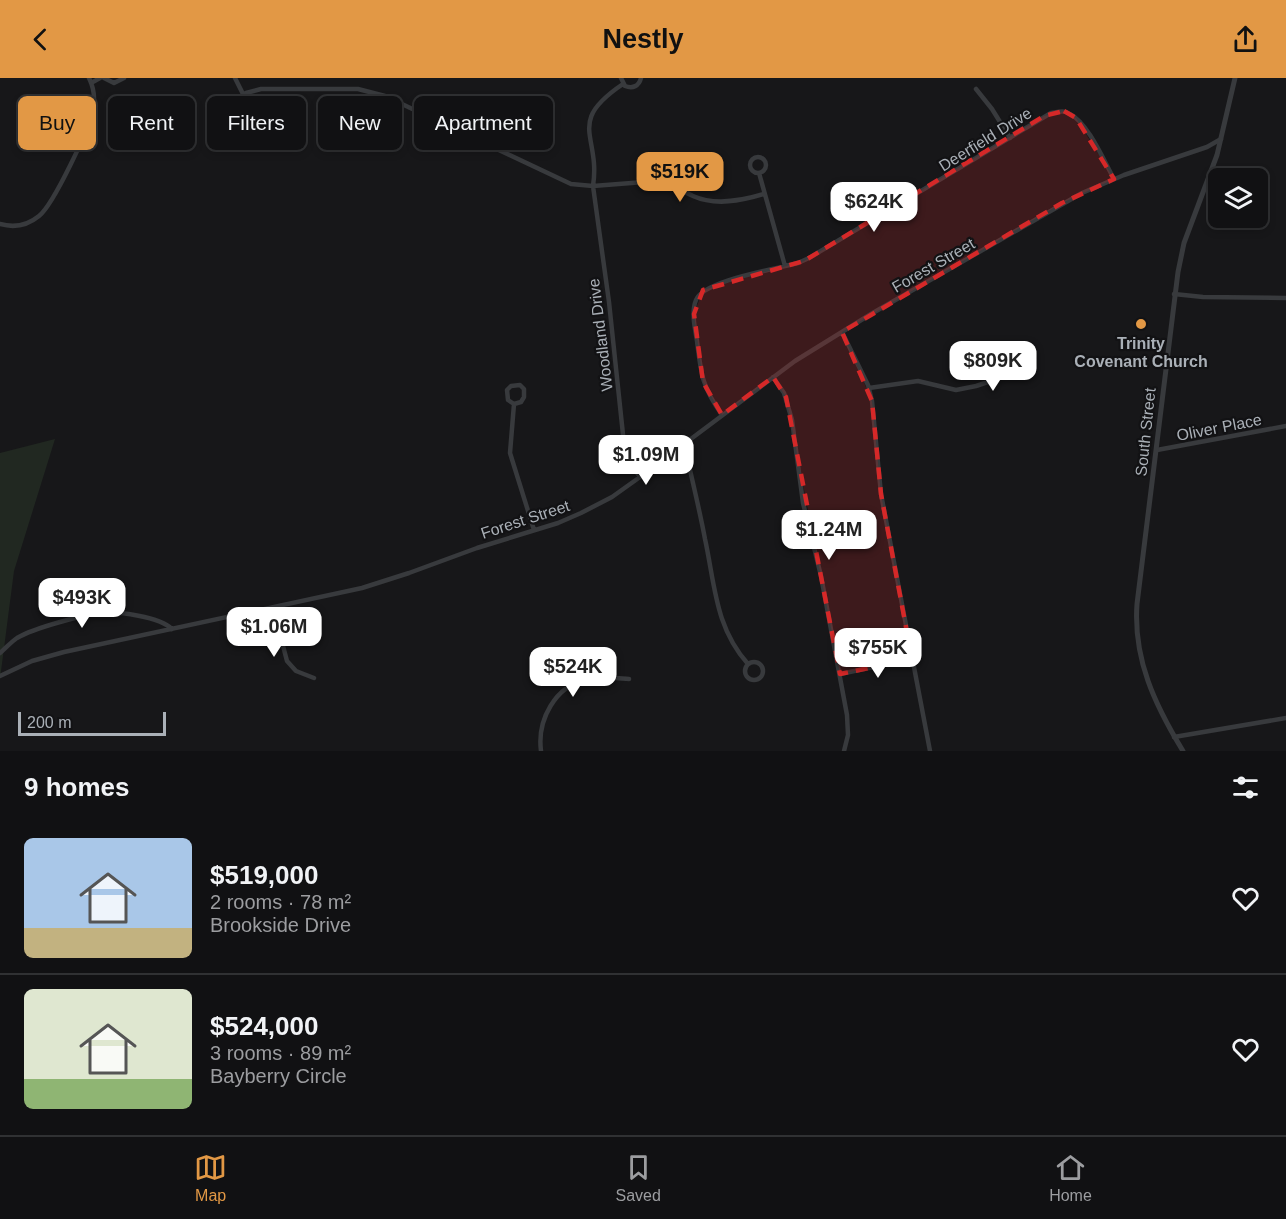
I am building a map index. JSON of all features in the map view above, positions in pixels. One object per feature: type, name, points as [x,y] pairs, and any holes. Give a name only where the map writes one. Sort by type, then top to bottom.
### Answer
[{"type":"street","points":[[0,224],[14,226],[29,222],[40,215],[51,203],[91,119],[94,102],[90,80],[102,78],[114,83],[124,78]]},
{"type":"street","points":[[235,78],[243,94],[268,89],[369,91],[386,96],[567,183],[593,186],[657,181],[696,198],[712,201],[744,199],[764,194]]},
{"type":"street","name":"Woodland Drive","points":[[640,477],[629,462],[624,444],[588,130],[594,108],[607,95],[622,81],[628,87],[635,86],[641,78]]},
{"type":"street","name":"South Street","points":[[1183,751],[1163,718],[1149,687],[1140,656],[1137,604],[1174,294],[1184,243],[1222,139],[1236,78]]},
{"type":"street","points":[[976,89],[992,108],[1010,138]]},
{"type":"street","name":"Deerfield Drive","points":[[722,415],[708,395],[701,376],[694,314],[696,299],[700,293],[711,286],[798,263],[814,256],[1048,115],[1058,112],[1067,112],[1076,118],[1088,133],[1114,179]]},
{"type":"street","name":"Forest Street","points":[[0,676],[53,655],[369,586],[570,518],[598,505],[640,477],[773,377],[842,332],[1062,203],[1114,179],[1207,147],[1222,139]]},
{"type":"street","points":[[759,173],[785,266]]},
{"type":"street","points":[[1174,294],[1203,297],[1286,297]]},
{"type":"street","points":[[842,332],[869,388],[874,411],[881,494],[930,751]]},
{"type":"street","points":[[869,388],[918,381],[956,390],[976,386],[1021,371],[1028,365],[1033,349]]},
{"type":"street","points":[[773,377],[784,393],[792,420],[803,503],[821,576],[840,674],[848,726],[844,751]]},
{"type":"street","points":[[520,385],[524,389],[525,397],[514,404],[508,400],[507,390],[511,386],[520,385]]},
{"type":"street","points":[[514,404],[510,453],[534,530]]},
{"type":"street","name":"Oliver Place","points":[[1156,450],[1286,426]]},
{"type":"street","points":[[684,444],[720,615],[732,644],[748,664]]},
{"type":"street","points":[[273,608],[287,661],[296,671],[314,678]]},
{"type":"street","points":[[0,653],[18,638],[45,628],[102,613],[117,612],[142,617],[167,625],[172,629]]},
{"type":"street","points":[[840,674],[912,659]]},
{"type":"street","points":[[541,751],[541,733],[545,716],[564,691],[575,683],[588,679],[629,679]]},
{"type":"street","points":[[1174,737],[1286,718]]},
{"type":"highlighted area","points":[[1064,111],[1076,118],[1114,179],[1062,203],[842,332],[872,401],[881,494],[912,659],[840,674],[786,397],[773,377],[722,415],[703,382],[694,314],[703,290],[804,261],[1044,116]]},
{"type":"shaded area","points":[[55,439],[14,571],[0,679],[0,453]]},
{"type":"place","name":"Trinity Covenant Church","points":[[1141,324]]}]
